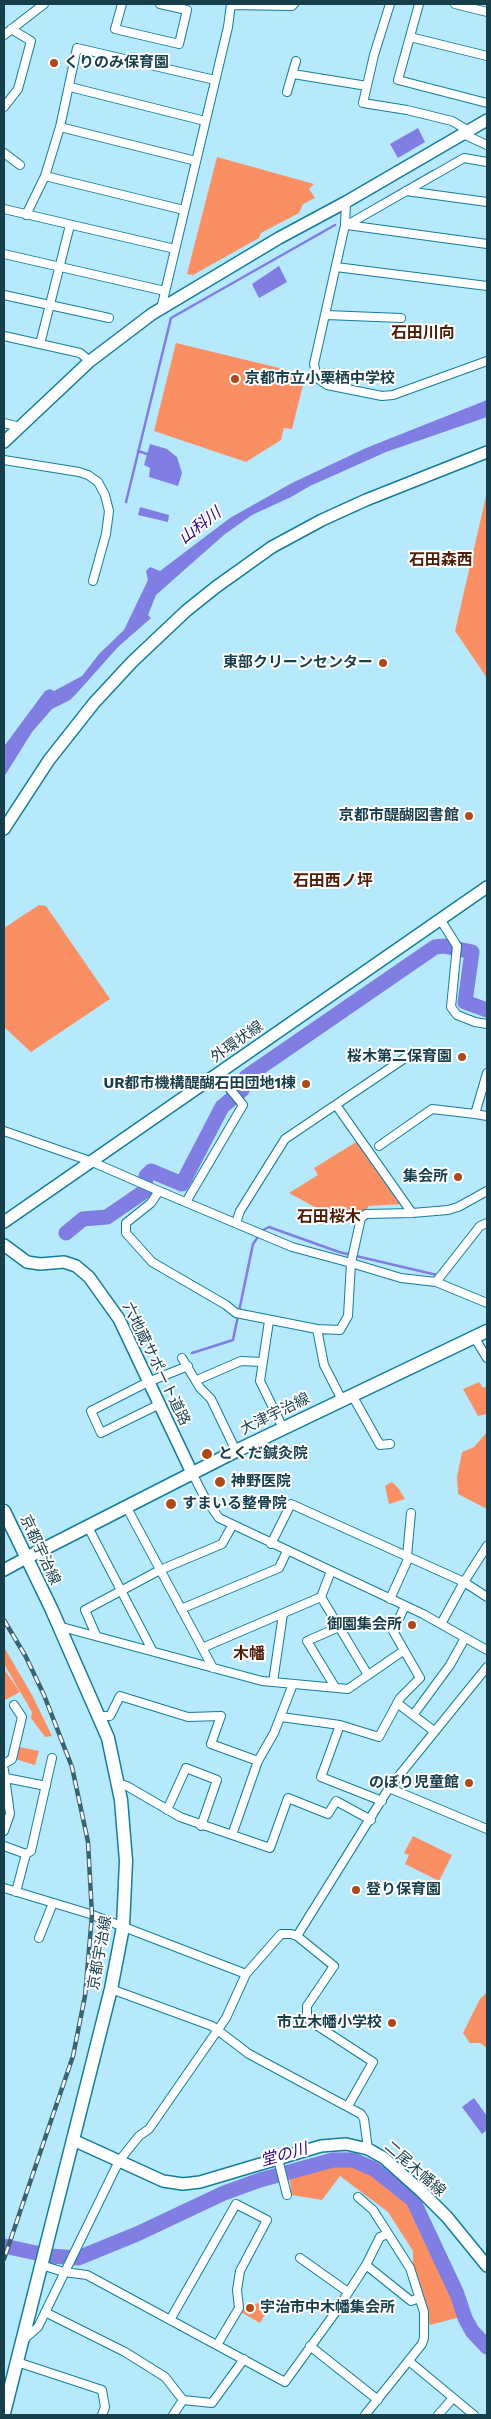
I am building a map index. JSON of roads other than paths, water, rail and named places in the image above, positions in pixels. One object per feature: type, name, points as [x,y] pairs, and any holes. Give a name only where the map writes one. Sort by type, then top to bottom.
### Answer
[{"type":"main road","name":"大津宇治線","points":[[26,1558],[236,1451],[487,1332]]},
{"type":"main road","name":"京都宇治線","points":[[4,1511],[108,1738],[123,1812],[126,1852],[123,1927],[111,1989],[4,2413]]},
{"type":"street","points":[[4,35],[44,4]]},
{"type":"street","points":[[122,4],[116,29],[179,44],[188,10],[160,4]]},
{"type":"street","points":[[161,309],[228,27],[231,4],[292,6],[294,4]]},
{"type":"street","points":[[390,4],[367,86],[364,104],[407,110],[452,121],[487,145]]},
{"type":"street","points":[[419,4],[398,80],[487,103]]},
{"type":"street","points":[[455,4],[487,12]]},
{"type":"street","points":[[4,106],[18,89],[31,41],[11,29]]},
{"type":"street","points":[[410,37],[487,56]]},
{"type":"street","points":[[26,215],[45,176],[60,127],[77,48],[215,80]]},
{"type":"street","points":[[287,92],[296,61]]},
{"type":"street","points":[[293,74],[367,86]]},
{"type":"street","points":[[70,87],[205,121]]},
{"type":"street","points":[[4,442],[90,361],[161,309],[279,238],[346,202],[487,120]]},
{"type":"street","points":[[60,127],[196,161]]},
{"type":"street","points":[[4,153],[20,166]]},
{"type":"street","points":[[346,225],[464,158],[487,162]]},
{"type":"street","points":[[45,176],[184,210]]},
{"type":"street","points":[[406,191],[487,202]]},
{"type":"street","points":[[346,202],[346,225],[314,371],[321,383],[369,395],[393,395],[487,361]]},
{"type":"street","points":[[4,210],[175,249]]},
{"type":"street","points":[[40,344],[70,225]]},
{"type":"street","points":[[346,225],[487,244]]},
{"type":"street","points":[[4,254],[165,291]]},
{"type":"street","points":[[336,267],[487,286]]},
{"type":"street","points":[[4,295],[109,318]]},
{"type":"street","points":[[326,315],[401,318]]},
{"type":"street","points":[[4,336],[80,353],[90,361]]},
{"type":"street","points":[[4,423],[20,427]]},
{"type":"street","points":[[4,829],[49,760],[94,703],[132,662],[186,611],[216,587],[272,547],[322,520],[366,500],[487,452]]},
{"type":"street","points":[[4,460],[79,472],[88,475],[98,482],[105,495],[109,511],[106,534],[93,581]]},
{"type":"street","name":"外環状線","points":[[4,1222],[90,1160],[218,1074],[487,887]]},
{"type":"street","points":[[440,919],[457,949],[451,1007],[457,1015],[475,1022],[487,1024]]},
{"type":"street","points":[[236,1223],[240,1211],[284,1139],[414,1052]]},
{"type":"street","points":[[475,1114],[487,1073]]},
{"type":"street","points":[[186,1202],[243,1105],[218,1074]]},
{"type":"street","points":[[336,1105],[412,1213]]},
{"type":"street","points":[[379,1146],[432,1109],[487,1116]]},
{"type":"street","points":[[4,1131],[90,1160],[292,1247],[401,1278],[436,1282],[487,1303]]},
{"type":"street","points":[[159,1191],[151,1203],[126,1223],[126,1233],[152,1262],[226,1305],[236,1313],[316,1330],[340,1330],[348,1316],[351,1263],[361,1218],[366,1214],[437,1212],[458,1207],[487,1191]]},
{"type":"street","points":[[436,1282],[480,1226],[487,1223]]},
{"type":"street","name":"六地蔵サポート道路","points":[[4,1245],[28,1262],[40,1264],[68,1263],[76,1266],[89,1277],[119,1319],[192,1473]]},
{"type":"street","points":[[269,1321],[260,1381],[283,1428]]},
{"type":"street","points":[[316,1330],[324,1365],[380,1445],[390,1444]]},
{"type":"street","points":[[474,1338],[487,1358]]},
{"type":"street","points":[[182,1358],[197,1380],[200,1388],[211,1399],[236,1451]]},
{"type":"street","points":[[197,1380],[241,1361],[262,1362]]},
{"type":"street","points":[[160,1404],[101,1433],[91,1411],[148,1382],[188,1366]]},
{"type":"street","points":[[192,1473],[205,1498],[219,1518],[232,1526],[405,1606],[487,1650]]},
{"type":"street","points":[[271,1544],[291,1504],[464,1582],[487,1597]]},
{"type":"street","points":[[126,1508],[213,1668]]},
{"type":"street","points":[[390,1599],[408,1557],[411,1513]]},
{"type":"street","points":[[96,1635],[85,1610],[160,1570],[222,1544],[232,1526]]},
{"type":"street","points":[[88,1527],[152,1650]]},
{"type":"street","points":[[441,1624],[464,1582],[487,1546]]},
{"type":"street","points":[[181,1609],[279,1568],[287,1551]]},
{"type":"street","points":[[4,1570],[26,1558]]},
{"type":"street","points":[[202,1648],[321,1598],[331,1571]]},
{"type":"street","points":[[321,1598],[368,1675]]},
{"type":"street","points":[[281,1717],[340,1725],[379,1737],[397,1703],[420,1678],[393,1631],[405,1606]]},
{"type":"street","points":[[273,1682],[283,1614]]},
{"type":"street","points":[[58,1626],[262,1681],[348,1689],[403,1651]]},
{"type":"street","points":[[334,1687],[307,1640],[339,1627]]},
{"type":"street","points":[[414,1714],[450,1665],[465,1638]]},
{"type":"street","points":[[297,1936],[371,1820],[389,1788],[487,1667]]},
{"type":"street","points":[[232,1835],[258,1761],[281,1717],[293,1684]]},
{"type":"street","points":[[98,1716],[110,1716],[120,1696],[188,1718],[221,1716],[211,1744],[258,1761]]},
{"type":"street","points":[[397,1703],[434,1731]]},
{"type":"street","points":[[4,1764],[12,1759],[22,1718],[14,1705]]},
{"type":"street","points":[[340,1725],[321,1777],[382,1801]]},
{"type":"street","points":[[16,1892],[26,1854],[31,1851],[52,1758]]},
{"type":"street","points":[[167,1810],[186,1768],[217,1780],[201,1826]]},
{"type":"street","points":[[4,1831],[10,1814],[5,1774],[46,1786]]},
{"type":"street","points":[[117,1783],[127,1786],[167,1810],[201,1826],[270,1848],[288,1798],[328,1814],[336,1802],[371,1820]]},
{"type":"street","points":[[389,1788],[487,1830]]},
{"type":"street","points":[[4,1846],[26,1854]]},
{"type":"street","points":[[4,1888],[123,1927],[246,1974]]},
{"type":"street","points":[[39,1938],[53,1903]]},
{"type":"street","points":[[22,2341],[38,2327],[119,2161],[139,2136],[149,2129],[218,2031],[246,1974],[281,1934],[297,1936],[334,1966],[307,2006],[307,2015],[310,2021],[373,2062],[348,2106]]},
{"type":"street","points":[[111,1989],[212,2026],[249,2054],[348,2106],[364,2119],[368,2149]]},
{"type":"street","name":"二尾木幡線","points":[[74,2140],[163,2181],[184,2184],[200,2182],[279,2162],[332,2144],[346,2144],[368,2149],[384,2158],[422,2192],[483,2252],[487,2266]]},
{"type":"street","points":[[279,2162],[287,2195]]},
{"type":"street","points":[[358,2197],[373,2210],[410,2268],[424,2312],[424,2338],[410,2362],[365,2415]]},
{"type":"street","points":[[170,2320],[236,2204],[267,2220],[240,2271],[239,2308],[217,2345]]},
{"type":"street","points":[[41,2262],[64,2272],[87,2275],[285,2382],[366,2265],[380,2237],[388,2234]]},
{"type":"street","points":[[300,2258],[348,2292]]},
{"type":"street","points":[[366,2265],[411,2301],[419,2298]]},
{"type":"street","points":[[45,2312],[126,2352],[165,2377],[183,2400],[212,2403],[244,2360]]},
{"type":"street","points":[[310,2346],[378,2400]]},
{"type":"street","points":[[17,2362],[102,2390],[104,2407],[102,2415]]},
{"type":"street","points":[[410,2362],[474,2415]]},
{"type":"street","points":[[438,2415],[453,2398]]},
{"type":"street","points":[[173,2415],[183,2400]]},
{"type":"waterway","points":[[376,204],[433,171]]},
{"type":"waterway","points":[[126,502],[171,318],[335,225]]},
{"type":"waterway","points":[[138,451],[147,454]]},
{"type":"waterway","points":[[66,1233],[83,1219],[107,1217],[145,1191],[146,1176],[151,1171],[182,1184],[222,1107],[242,1090],[246,1077],[435,947],[444,946],[472,952],[465,1002],[487,1010]]},
{"type":"waterway","points":[[192,1353],[233,1340],[253,1244],[263,1230],[269,1227],[339,1252],[437,1275]]},
{"type":"waterway","name":"堂の川","points":[[4,2246],[50,2256],[78,2258],[137,2234],[224,2193],[260,2180],[333,2160],[353,2160],[374,2169],[413,2200],[457,2294],[465,2318],[472,2331],[487,2347]]},
{"type":"railway","points":[[4,1620],[26,1657],[44,1695],[72,1767],[88,1842],[92,1915],[85,1996],[73,2056],[4,2259]]},
{"type":"place","name":"くりのみ保育園","points":[[54,63]]},
{"type":"place","name":"京都市立小栗栖中学校","points":[[235,379]]},
{"type":"place","name":"東部クリーンセンター","points":[[383,663]]},
{"type":"place","name":"京都市醍醐図書館","points":[[469,816]]},
{"type":"place","name":"桜木第二保育園","points":[[462,1057]]},
{"type":"place","name":"UR都市機構醍醐石田団地1棟","points":[[306,1084]]},
{"type":"place","name":"集会所","points":[[458,1177]]},
{"type":"place","name":"とくだ鍼灸院","points":[[207,1454]]},
{"type":"place","name":"神野医院","points":[[220,1482]]},
{"type":"place","name":"すまいる整骨院","points":[[171,1504]]},
{"type":"place","name":"御園集会所","points":[[412,1625]]},
{"type":"place","name":"のぼり児童館","points":[[469,1783]]},
{"type":"place","name":"登り保育園","points":[[356,1890]]},
{"type":"place","name":"市立木幡小学校","points":[[392,2023]]},
{"type":"place","name":"宇治市中木幡集会所","points":[[250,2308]]},
{"type":"district","name":"石田川向","points":[[423,333]]},
{"type":"district","name":"石田森西","points":[[441,560]]},
{"type":"district","name":"石田西ノ坪","points":[[333,881]]},
{"type":"district","name":"石田桜木","points":[[329,1217]]},
{"type":"district","name":"木幡","points":[[249,1654]]},
{"type":"water label","name":"山科川","points":[[200,526]]}]
